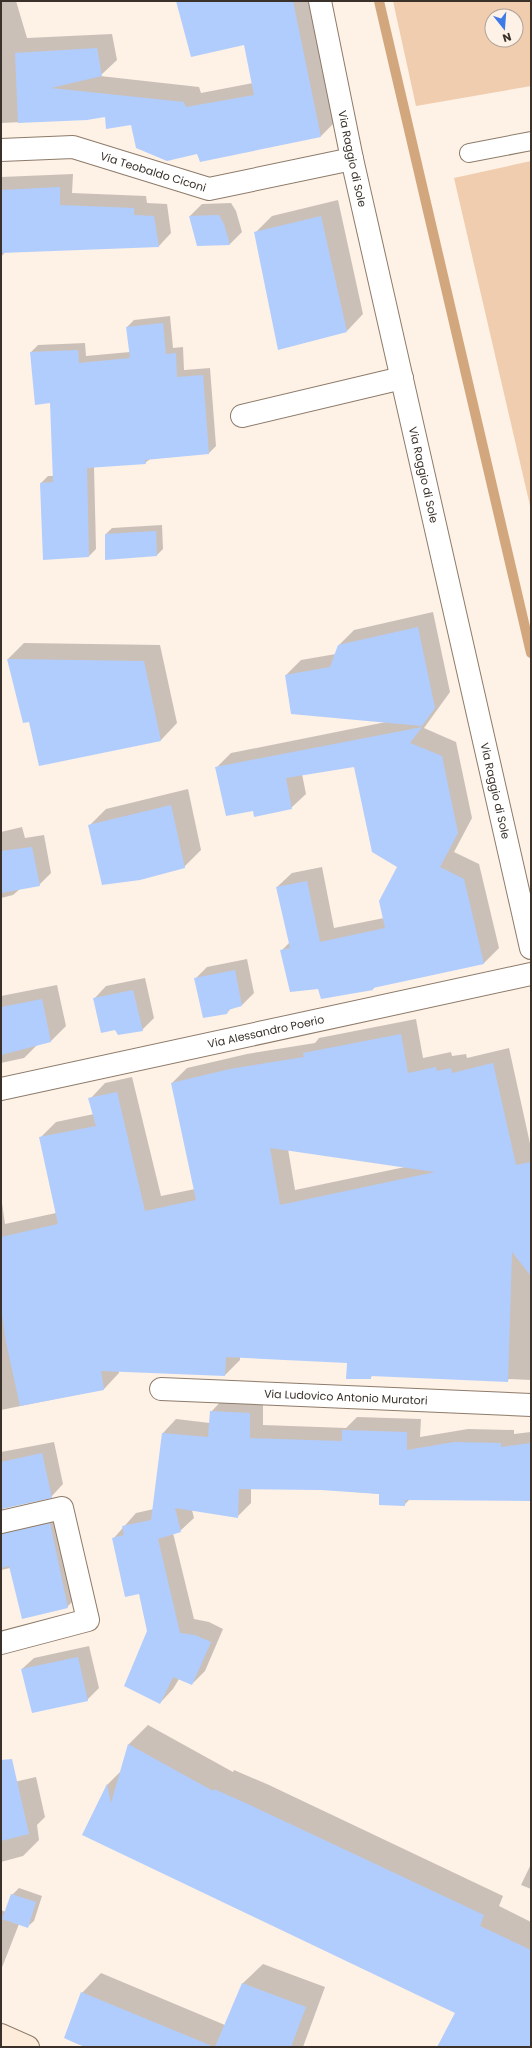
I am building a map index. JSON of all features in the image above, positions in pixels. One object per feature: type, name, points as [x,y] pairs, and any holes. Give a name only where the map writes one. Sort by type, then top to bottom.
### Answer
[{"type":"street","name":"Via Raggio di Sole","points":[[320,1],[352,159],[531,948]]},
{"type":"street","name":"Via Teobaldo Ciconi","points":[[1,150],[74,147],[209,189],[352,159]]},
{"type":"street","points":[[242,416],[402,378]]},
{"type":"street","name":"Via Alessandro Poerio","points":[[1,1089],[531,974]]},
{"type":"street","name":"Via Ludovico Antonio Muratori","points":[[161,1389],[531,1405]]},
{"type":"street","points":[[1,1522],[62,1508],[88,1620],[1,1643]]},
{"type":"street","points":[[1,2035],[28,2047]]},
{"type":"lane","points":[[469,153],[531,141]]},
{"type":"shaded area","points":[[393,1],[531,1],[531,86],[416,106]]},
{"type":"shaded area","points":[[531,161],[531,510],[454,178]]},
{"type":"building","points":[[176,1],[293,1],[321,137],[200,162],[197,154],[167,161],[136,148],[131,125],[106,129],[105,117],[87,120],[18,123],[15,53],[97,48],[102,76],[51,88],[184,102],[186,107],[254,95],[244,45],[191,57]]},
{"type":"building","points":[[60,187],[60,205],[134,208],[134,215],[154,216],[159,247],[1,253],[1,190]]},
{"type":"building","points":[[219,215],[224,224],[230,245],[197,246],[189,216]]},
{"type":"building","points":[[321,216],[347,332],[278,350],[254,232]]},
{"type":"building","points":[[163,323],[166,354],[176,353],[177,377],[203,375],[209,454],[145,460],[146,464],[87,468],[89,557],[43,560],[40,483],[53,482],[50,403],[35,405],[30,352],[78,350],[79,363],[130,358],[126,327]]},
{"type":"building","points":[[156,531],[157,556],[105,560],[105,534]]},
{"type":"building","points":[[418,627],[435,708],[422,726],[291,714],[285,675],[330,667],[338,645]]},
{"type":"building","points":[[7,659],[144,661],[161,741],[39,766],[29,722],[23,723]]},
{"type":"building","points":[[422,727],[410,743],[442,756],[458,833],[440,867],[464,879],[484,964],[373,988],[373,990],[321,999],[318,989],[290,992],[280,950],[290,948],[276,887],[307,881],[320,942],[385,928],[379,901],[397,867],[372,852],[354,767],[286,778],[292,809],[254,817],[253,811],[226,816],[215,767]]},
{"type":"building","points":[[171,805],[185,868],[140,880],[102,885],[88,825]]},
{"type":"building","points":[[32,847],[40,886],[1,893],[1,851]]},
{"type":"building","points":[[235,970],[242,1006],[228,1010],[227,1014],[203,1018],[194,978]]},
{"type":"building","points":[[133,990],[143,1031],[118,1035],[115,1030],[101,1033],[93,998]]},
{"type":"building","points":[[42,999],[51,1042],[1,1055],[1,1007]]},
{"type":"building","points":[[401,1034],[408,1073],[436,1067],[437,1071],[451,1068],[452,1073],[493,1063],[516,1165],[531,1162],[531,1276],[512,1252],[508,1382],[371,1376],[371,1379],[346,1379],[347,1363],[226,1357],[225,1376],[101,1371],[104,1390],[20,1406],[6,1342],[1,1307],[1,1237],[58,1224],[39,1137],[96,1126],[88,1098],[117,1092],[145,1211],[196,1200],[171,1083],[230,1069],[304,1057],[303,1053]],"holes":[[[270,1148],[435,1172],[280,1205]]]},
{"type":"building","points":[[210,1411],[250,1413],[250,1438],[342,1441],[342,1430],[407,1432],[407,1450],[454,1442],[501,1443],[501,1447],[531,1443],[531,1501],[405,1500],[405,1506],[379,1505],[379,1494],[321,1490],[239,1489],[238,1518],[175,1508],[181,1532],[158,1539],[180,1633],[195,1635],[211,1642],[192,1685],[173,1677],[160,1704],[124,1686],[147,1631],[139,1594],[125,1597],[112,1538],[124,1535],[122,1526],[151,1520],[162,1433],[208,1437]]},
{"type":"building","points":[[42,1453],[52,1498],[1,1509],[1,1462]]},
{"type":"building","points":[[50,1523],[68,1608],[22,1619],[9,1566],[1,1568],[1,1534]]},
{"type":"building","points":[[78,1657],[88,1701],[32,1713],[21,1669]]},
{"type":"building","points":[[128,1744],[213,1791],[214,1789],[250,1805],[484,1915],[480,1926],[531,1950],[531,2047],[437,2047],[455,2013],[82,1835],[107,1784],[111,1803]]},
{"type":"building","points":[[12,1759],[29,1834],[1,1841],[1,1760]]},
{"type":"building","points":[[11,1894],[36,1902],[28,1928],[2,1919]]},
{"type":"building","points":[[242,1983],[306,2007],[291,2047],[215,2047]]},
{"type":"building","points":[[81,1992],[212,2047],[85,2047],[75,2043],[64,2038]]},
{"type":"waterway","points":[[379,1],[531,653]]}]
